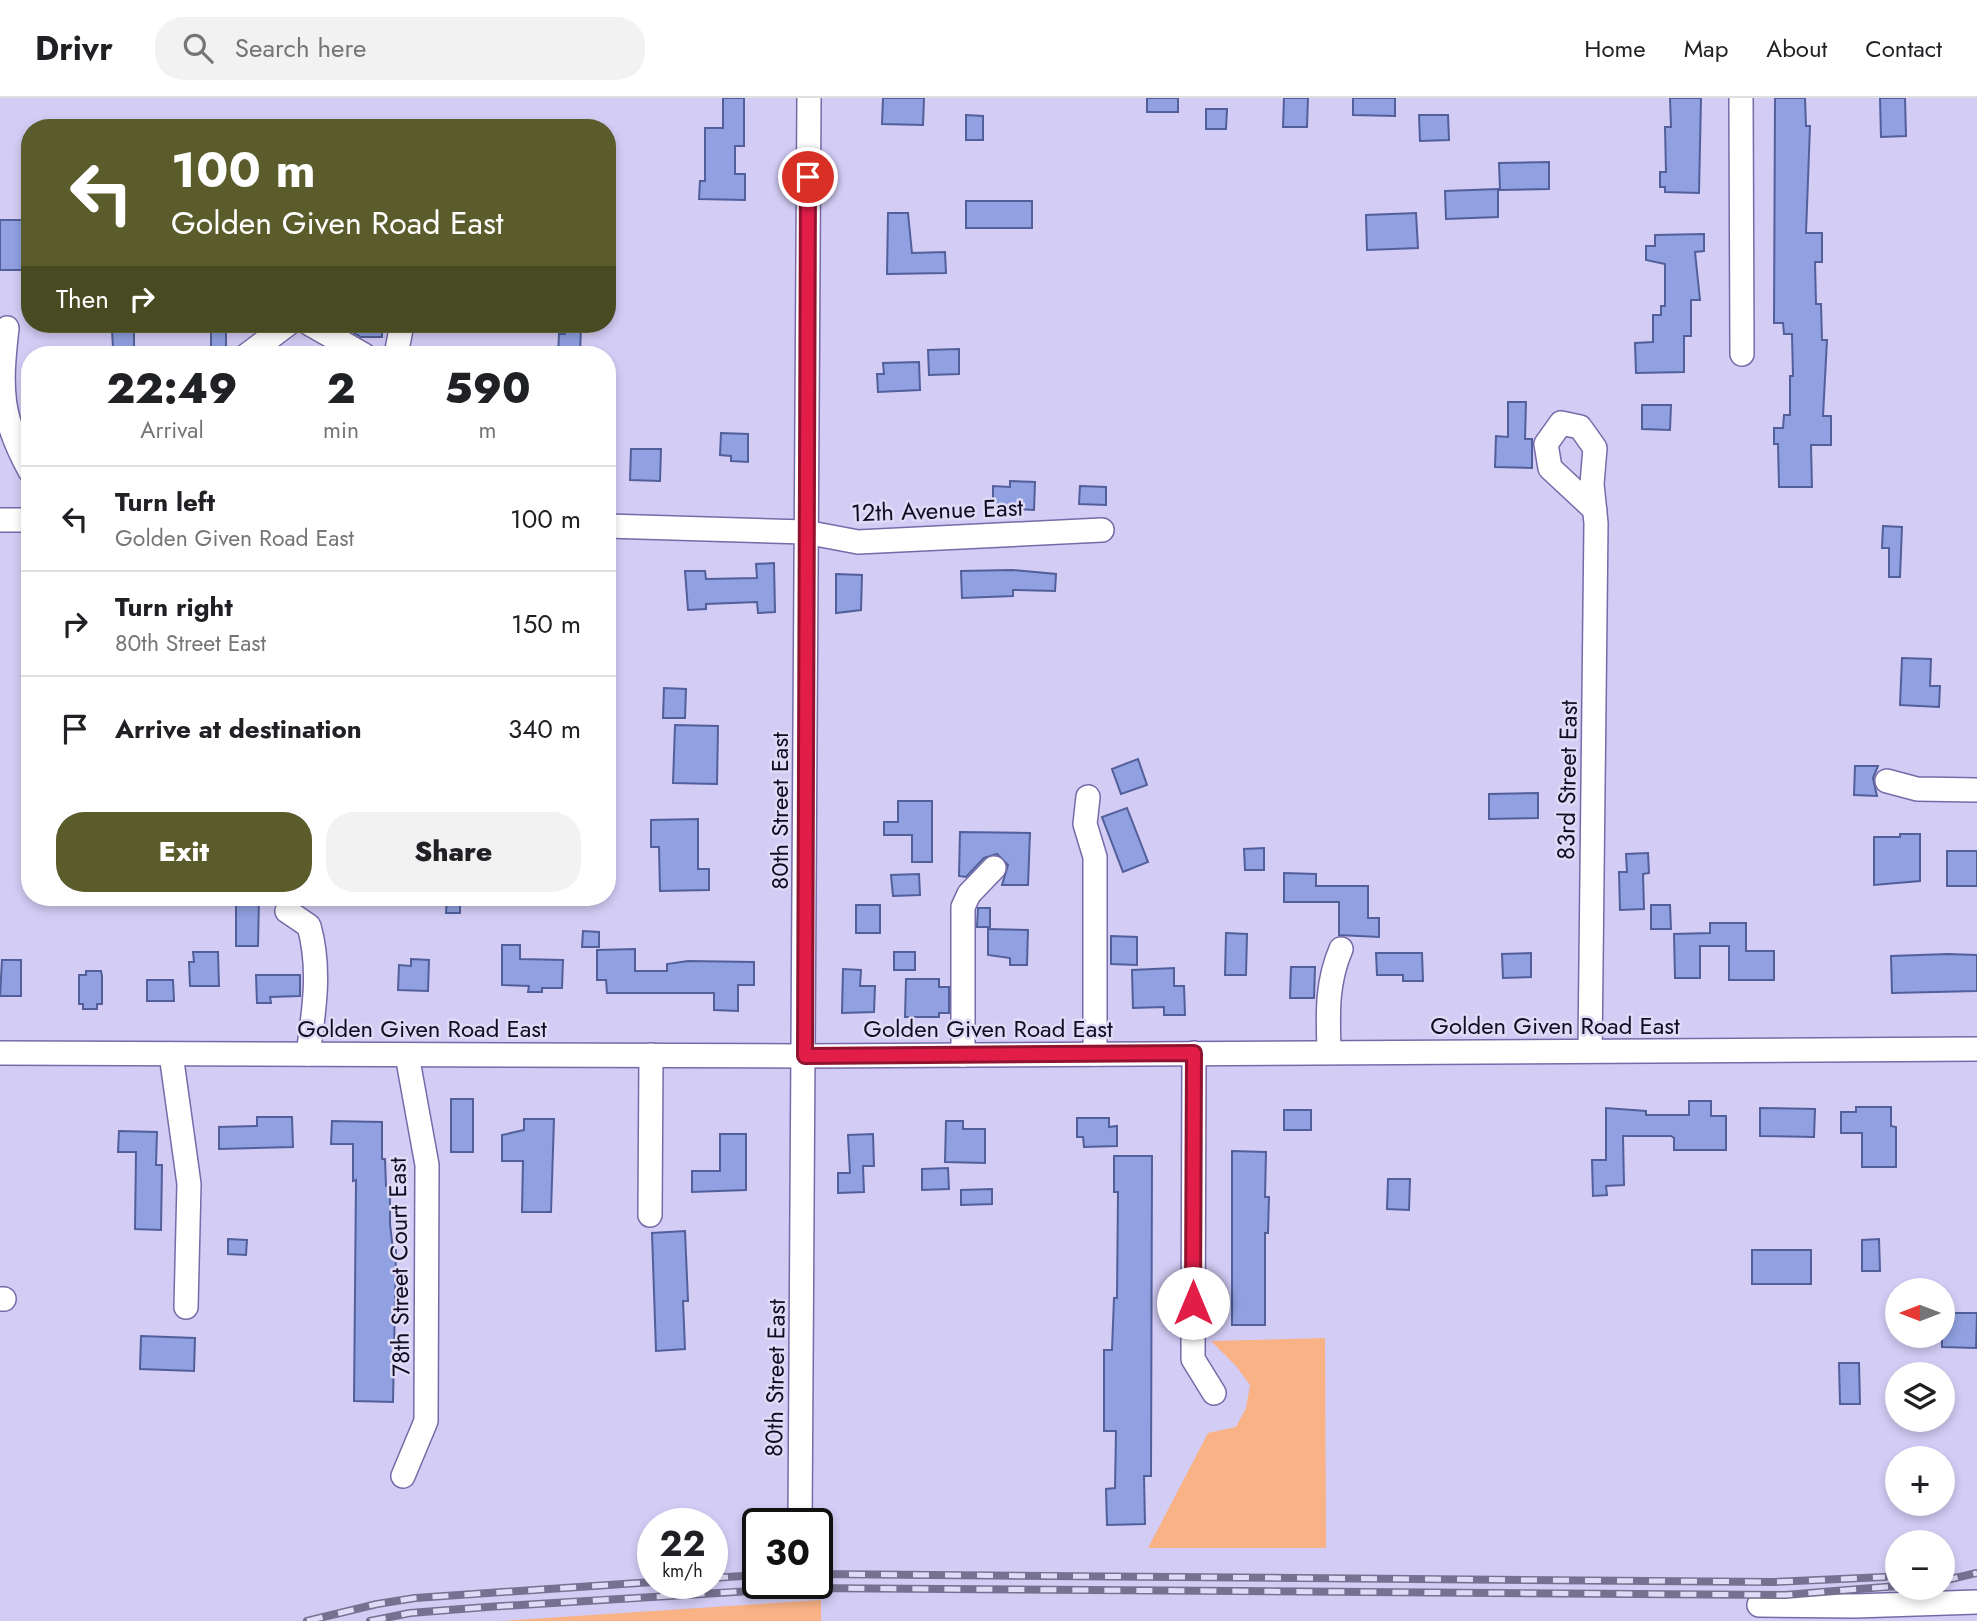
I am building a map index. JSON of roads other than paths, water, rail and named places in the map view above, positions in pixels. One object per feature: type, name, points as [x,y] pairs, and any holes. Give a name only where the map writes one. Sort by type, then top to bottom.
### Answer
[{"type":"street","name":"80th Street East","points":[[800,1508],[809,98]]},
{"type":"street","points":[[1741,98],[1742,354]]},
{"type":"street","points":[[7,328],[2,366],[2,410],[21,455]]},
{"type":"street","points":[[259,346],[276,333]]},
{"type":"street","points":[[326,333],[349,346]]},
{"type":"street","name":"83rd Street East","points":[[1590,1051],[1595,510]]},
{"type":"street","points":[[0,520],[21,520]]},
{"type":"street","name":"12th Avenue East","points":[[616,526],[805,532],[858,542],[1102,530]]},
{"type":"street","points":[[1887,781],[1917,789],[1977,790]]},
{"type":"street","points":[[1088,797],[1084,824],[1095,858],[1095,1054]]},
{"type":"street","points":[[963,1055],[963,907],[969,894],[994,868]]},
{"type":"street","points":[[287,911],[309,926],[315,947],[317,970],[308,1054]]},
{"type":"street","points":[[1329,1052],[1327,996],[1332,970],[1341,949]]},
{"type":"street","name":"Golden Given Road East","points":[[0,1053],[805,1056],[1977,1049]]},
{"type":"street","points":[[1194,1053],[1193,1359],[1214,1393]]},
{"type":"street","points":[[171,1054],[189,1184],[186,1307]]},
{"type":"street","name":"78th Street Court East","points":[[403,1476],[426,1421],[427,1165],[407,1055]]},
{"type":"street","points":[[650,1215],[651,1055]]},
{"type":"street","points":[[1759,1605],[1855,1614],[1977,1602]]},
{"type":"railway","points":[[1955,1578],[1977,1573]]},
{"type":"railway","points":[[833,1574],[1774,1582],[1885,1577]]},
{"type":"railway","points":[[728,1577],[742,1576]]},
{"type":"railway","points":[[307,1621],[415,1598],[637,1583]]},
{"type":"railway","points":[[370,1621],[410,1613],[487,1607],[800,1588],[1785,1595],[1885,1587]]}]
